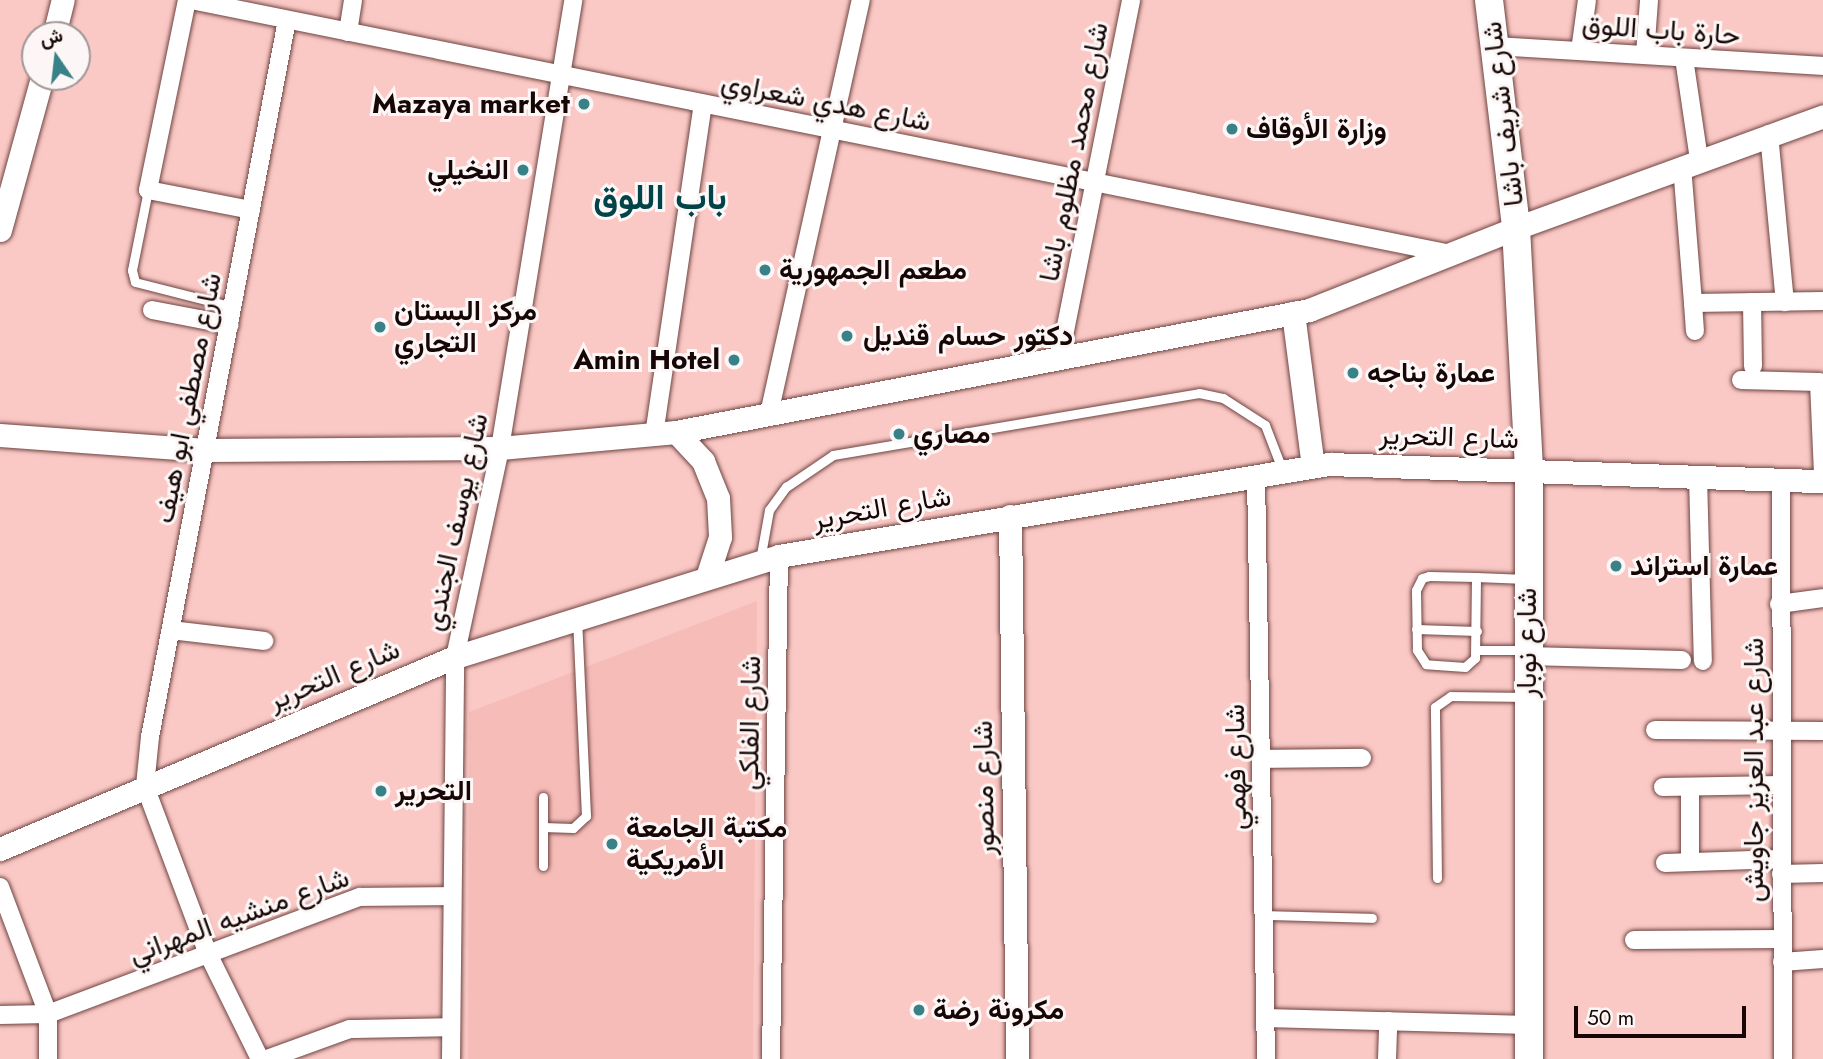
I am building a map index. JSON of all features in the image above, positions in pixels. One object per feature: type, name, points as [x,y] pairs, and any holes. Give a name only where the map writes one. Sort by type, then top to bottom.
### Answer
[{"type":"main road","name":"شارع شريف باشا","points":[[1489,0],[1516,228]]},
{"type":"main road","name":"شارع نوبار","points":[[1516,228],[1529,470],[1529,1059]]},
{"type":"street","points":[[58,21],[64,0]]},
{"type":"street","points":[[189,0],[148,190],[251,210]]},
{"type":"street","name":"شارع هدي شعراوي","points":[[189,0],[1451,254]]},
{"type":"street","points":[[348,32],[353,0]]},
{"type":"street","name":"شارع يوسف الجندي","points":[[451,1059],[455,657],[500,448],[573,0]]},
{"type":"street","points":[[769,414],[861,0]]},
{"type":"street","name":"شارع محمد مظلوم باشا","points":[[1060,356],[1131,0]]},
{"type":"street","points":[[1580,51],[1587,0]]},
{"type":"street","points":[[1644,55],[1649,0]]},
{"type":"street","name":"شارع مصطفي ابو هيف","points":[[145,786],[171,630],[287,20]]},
{"type":"street","name":"حارة باب اللوق","points":[[1496,46],[1823,66]]},
{"type":"street","points":[[1684,58],[1695,331]]},
{"type":"street","points":[[0,230],[38,91]]},
{"type":"street","points":[[665,434],[703,104]]},
{"type":"street","points":[[0,435],[205,450],[500,448],[665,434],[1293,313],[1334,302],[1516,228],[1823,116]]},
{"type":"street","points":[[1769,134],[1785,302]]},
{"type":"street","points":[[1693,303],[1823,301]]},
{"type":"street","points":[[1752,302],[1754,366]]},
{"type":"street","points":[[152,310],[231,316]]},
{"type":"street","points":[[1293,313],[1313,466]]},
{"type":"street","points":[[1741,380],[1819,382],[1823,472]]},
{"type":"street","points":[[665,434],[703,461],[718,498],[720,537],[708,575]]},
{"type":"street","name":"شارع التحرير","points":[[0,849],[455,657],[708,575],[769,558],[1313,466],[1529,470],[1823,481]]},
{"type":"street","name":"شارع فهمي","points":[[1256,475],[1266,1059]]},
{"type":"street","points":[[1698,476],[1703,661]]},
{"type":"street","name":"شارع عبد العزيز جاويش","points":[[1782,480],[1779,604],[1783,1059]]},
{"type":"street","name":"شارع منصور","points":[[1010,516],[1017,1059]]},
{"type":"street","name":"شارع الفلكي","points":[[769,558],[771,1059]]},
{"type":"street","points":[[1779,604],[1823,598]]},
{"type":"street","points":[[171,630],[264,641]]},
{"type":"street","points":[[1527,653],[1682,660]]},
{"type":"street","points":[[1655,730],[1823,731]]},
{"type":"street","points":[[1262,759],[1362,758]]},
{"type":"street","points":[[1663,787],[1781,785]]},
{"type":"street","points":[[145,786],[208,954],[260,1059]]},
{"type":"street","points":[[1690,787],[1690,862]]},
{"type":"street","points":[[1665,863],[1781,866],[1823,873]]},
{"type":"street","points":[[0,887],[48,1014],[48,1059]]},
{"type":"street","name":"شارع منشيه المهراني","points":[[0,1015],[48,1014],[360,897],[452,896]]},
{"type":"street","points":[[1634,940],[1782,939]]},
{"type":"street","points":[[1782,961],[1823,959]]},
{"type":"street","points":[[1265,1018],[1529,1025]]},
{"type":"street","points":[[1387,1059],[1388,1021]]},
{"type":"street","points":[[267,1059],[350,1030],[451,1027]]},
{"type":"lane","points":[[148,190],[134,259],[135,282],[231,316]]},
{"type":"lane","points":[[769,558],[769,510],[786,487],[833,455],[1199,393],[1246,409],[1265,425],[1283,471]]},
{"type":"lane","points":[[1476,577],[1478,650],[1475,659],[1465,667],[1426,664],[1417,650],[1416,629],[1416,590],[1422,578],[1476,577],[1527,579]]},
{"type":"lane","points":[[543,827],[573,828],[586,816],[577,619]]},
{"type":"lane","points":[[1416,629],[1477,631]]},
{"type":"lane","points":[[1478,650],[1527,653]]},
{"type":"lane","points":[[1437,878],[1435,707],[1451,696],[1527,697]]},
{"type":"lane","points":[[543,866],[544,797]]},
{"type":"lane","points":[[1265,915],[1372,918]]},
{"type":"shaded area","name":"مكتبة الجامعة الأمريكية","points":[[757,601],[753,1059],[468,1059],[469,712]]},
{"type":"place","name":"Mazaya market","points":[[584,104]]},
{"type":"place","name":"وزارة الأوقاف","points":[[1232,129]]},
{"type":"place","name":"النخيلي","points":[[523,170]]},
{"type":"place","name":"مطعم الجمهورية","points":[[765,270]]},
{"type":"place","name":"مركز البستان التجاري","points":[[380,327]]},
{"type":"place","name":"دكتور حسام قنديل","points":[[847,336]]},
{"type":"place","name":"Amin Hotel","points":[[734,360]]},
{"type":"place","name":"عمارة بناجه","points":[[1353,373]]},
{"type":"place","name":"مصاري","points":[[899,434]]},
{"type":"place","name":"عمارة استراند","points":[[1616,566]]},
{"type":"place","name":"التحرير","points":[[381,791]]},
{"type":"place","name":"مكتبة الجامعة الأمريكية","points":[[612,844]]},
{"type":"place","name":"مكرونة رضة","points":[[919,1010]]},
{"type":"district","name":"باب اللوق","points":[[660,197]]}]
